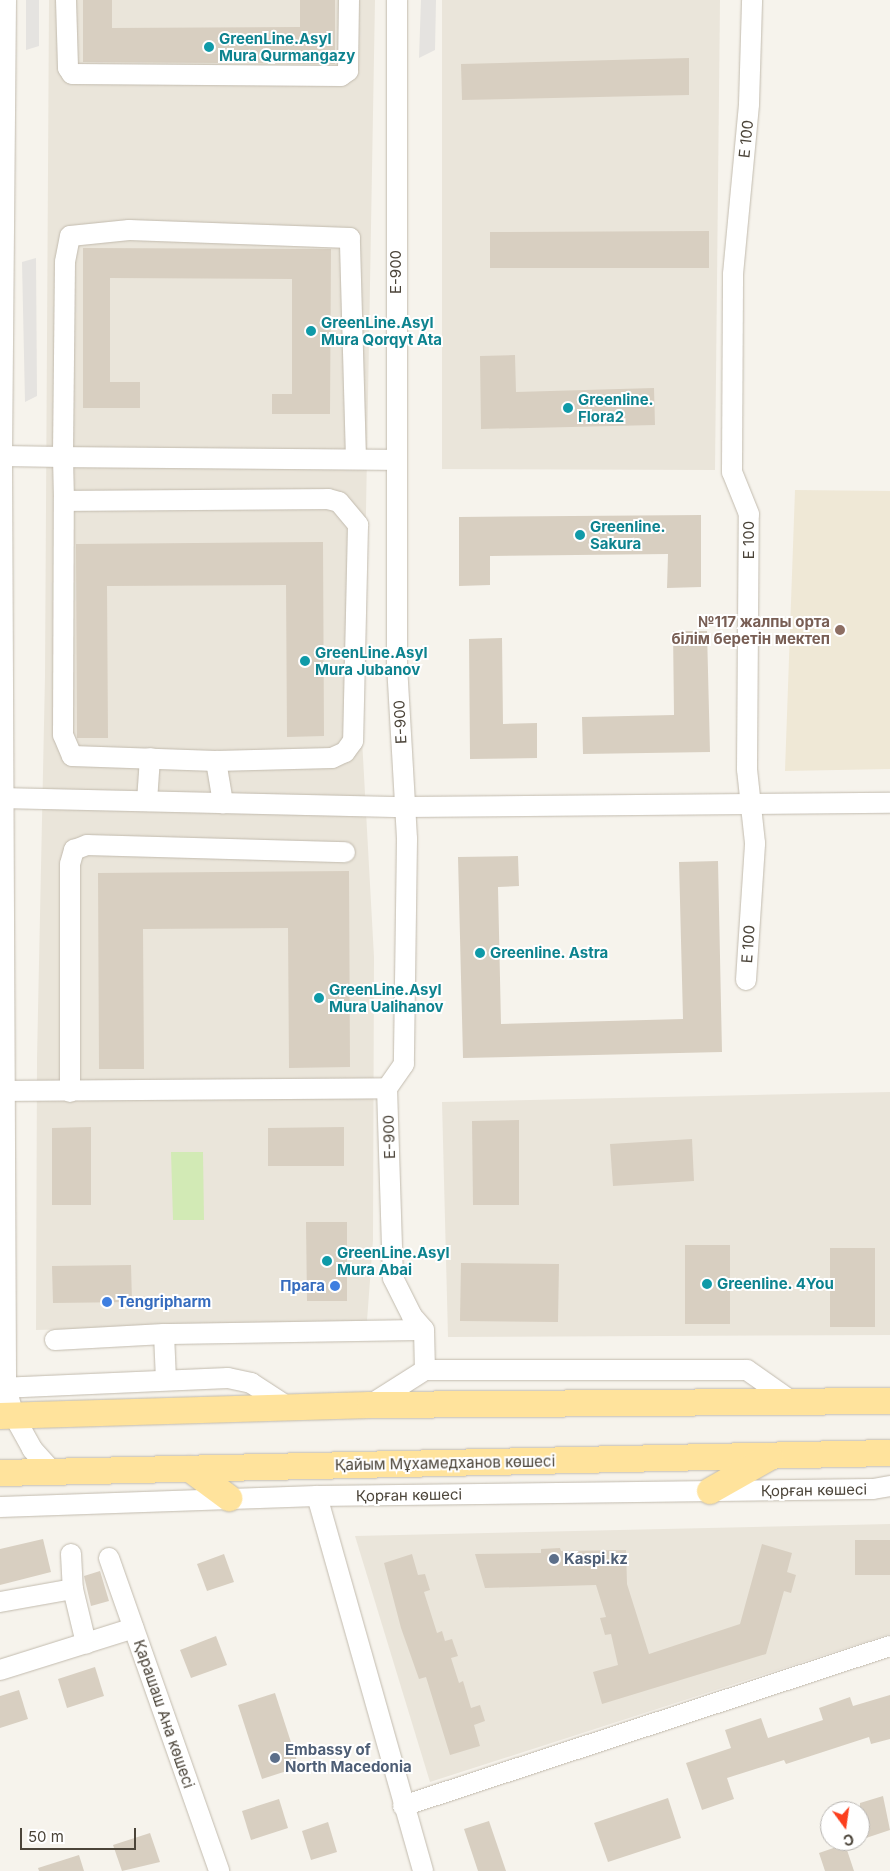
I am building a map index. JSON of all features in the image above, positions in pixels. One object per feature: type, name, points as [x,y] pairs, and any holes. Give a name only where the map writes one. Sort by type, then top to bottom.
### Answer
[{"type":"main road","points":[[7,1416],[370,1405],[890,1401]]},
{"type":"main road","name":"Қайым Мұхамедханов көшесі","points":[[0,1473],[890,1453]]},
{"type":"main road","points":[[710,1492],[771,1456]]},
{"type":"main road","points":[[190,1469],[229,1498]]},
{"type":"street","points":[[6,0],[2,167],[2,798],[5,1091],[3,1388],[7,1416],[52,1472]]},
{"type":"street","points":[[66,0],[68,68],[72,74],[322,76],[341,76],[348,70],[348,0]]},
{"type":"street","name":"E-900","points":[[397,0],[397,665],[405,807],[404,1064],[387,1088],[393,1278],[412,1316],[424,1330]]},
{"type":"street","name":"E 100","points":[[746,980],[756,843],[746,769],[749,514],[732,472],[733,274],[749,104],[752,0]]},
{"type":"street","points":[[64,501],[328,499],[339,502],[351,513],[358,525],[353,741],[345,752],[332,758],[216,761],[150,758],[86,759],[72,756],[64,746],[63,457],[67,240],[75,232],[129,230],[350,238],[356,459]]},
{"type":"street","points":[[2,456],[396,460]]},
{"type":"street","points":[[147,801],[150,758]]},
{"type":"street","points":[[216,761],[223,803]]},
{"type":"street","points":[[2,798],[405,807],[890,803]]},
{"type":"street","points":[[70,1092],[70,864],[74,850],[87,845],[344,852]]},
{"type":"street","points":[[5,1091],[70,1092],[387,1088]]},
{"type":"street","points":[[55,1340],[164,1334],[424,1330],[425,1370]]},
{"type":"street","points":[[164,1334],[166,1380]]},
{"type":"street","points":[[370,1405],[425,1370],[747,1370],[794,1403]]},
{"type":"street","points":[[3,1388],[228,1378],[251,1383],[288,1407]]},
{"type":"street","name":"Қорған көшесі","points":[[0,1507],[229,1498],[710,1492],[873,1489],[890,1486]]},
{"type":"street","points":[[317,1496],[403,1806],[423,1871]]},
{"type":"street","points":[[71,1554],[72,1589],[86,1643]]},
{"type":"street","name":"Қарашаш Ана көшесі","points":[[109,1558],[216,1870]]},
{"type":"street","points":[[0,1602],[72,1589]]},
{"type":"street","points":[[0,1670],[134,1628]]},
{"type":"street","points":[[403,1806],[890,1646]]},
{"type":"shaded area","points":[[26,0],[39,0],[39,46],[26,50]]},
{"type":"shaded area","points":[[49,0],[375,0],[362,739],[374,957],[373,1240],[367,1321],[36,1330],[37,1059],[45,676]]},
{"type":"shaded area","points":[[421,0],[436,0],[435,50],[419,58]]},
{"type":"shaded area","points":[[442,0],[720,0],[715,470],[442,469]]},
{"type":"shaded area","points":[[36,258],[37,396],[25,402],[22,262]]},
{"type":"shaded area","name":"№117 жалпы орта білім беретін мектеп","points":[[795,490],[890,491],[890,769],[785,771]]},
{"type":"shaded area","points":[[890,1092],[890,1335],[448,1337],[442,1102]]},
{"type":"shaded area","points":[[890,1524],[890,1634],[430,1782],[355,1536]]},
{"type":"green space","points":[[171,1152],[203,1152],[204,1220],[173,1220]]},
{"type":"building","name":"GreenLine.Asyl Mura Qurmangazy","points":[[83,0],[112,0],[112,28],[300,27],[300,0],[335,0],[335,64],[83,62]]},
{"type":"building","points":[[689,58],[689,95],[462,100],[461,64]]},
{"type":"building","points":[[709,231],[709,268],[490,268],[490,232]]},
{"type":"building","name":"GreenLine.Asyl Mura Qorqyt Ata","points":[[83,248],[331,249],[330,414],[272,414],[272,394],[292,394],[292,279],[110,278],[110,382],[140,382],[140,408],[83,408]]},
{"type":"building","name":"Greenline. Flora2","points":[[515,355],[516,392],[654,388],[655,425],[481,429],[480,356]]},
{"type":"building","name":"Greenline. Sakura","points":[[701,515],[701,587],[667,588],[668,554],[490,556],[490,585],[459,586],[459,517]]},
{"type":"building","name":"GreenLine.Asyl Mura Jubanov","points":[[323,542],[324,736],[287,737],[286,585],[107,586],[108,738],[77,738],[76,544]]},
{"type":"building","points":[[673,631],[707,631],[710,752],[583,754],[582,717],[674,715]]},
{"type":"building","points":[[502,638],[503,724],[537,723],[537,758],[470,759],[469,639]]},
{"type":"building","name":"Greenline. Astra","points":[[518,856],[519,886],[498,887],[501,1024],[683,1019],[679,862],[718,861],[722,1052],[463,1058],[458,857]]},
{"type":"building","name":"GreenLine.Asyl Mura Ualihanov","points":[[349,871],[350,1067],[289,1068],[288,928],[143,929],[144,1069],[99,1069],[98,873]]},
{"type":"building","points":[[519,1120],[519,1205],[473,1205],[472,1121]]},
{"type":"building","points":[[91,1127],[91,1205],[52,1205],[52,1128]]},
{"type":"building","points":[[344,1127],[344,1166],[268,1166],[268,1128]]},
{"type":"building","points":[[692,1139],[694,1181],[613,1186],[610,1144]]},
{"type":"building","name":"GreenLine.Asyl Mura Abai","points":[[306,1222],[347,1222],[347,1301],[307,1301]]},
{"type":"building","name":"Greenline. 4You","points":[[685,1245],[730,1245],[730,1324],[685,1324]]},
{"type":"building","points":[[830,1248],[875,1248],[875,1327],[830,1327]]},
{"type":"building","points":[[461,1263],[559,1264],[558,1322],[460,1321]]},
{"type":"building","points":[[131,1265],[132,1302],[53,1303],[52,1266]]},
{"type":"building","points":[[43,1539],[51,1572],[0,1585],[0,1549]]},
{"type":"building","points":[[855,1540],[890,1540],[890,1575],[855,1575]]},
{"type":"building","points":[[762,1544],[792,1553],[787,1572],[796,1575],[791,1593],[784,1591],[766,1654],[602,1704],[593,1672],[618,1665],[611,1634],[605,1635],[600,1618],[606,1617],[596,1585],[485,1588],[475,1554],[541,1553],[541,1549],[560,1548],[561,1551],[626,1550],[627,1584],[649,1654],[740,1624]]},
{"type":"building","points":[[224,1554],[234,1582],[207,1591],[197,1564]]},
{"type":"building","points":[[412,1554],[418,1575],[425,1574],[430,1590],[424,1592],[437,1633],[442,1631],[445,1641],[452,1639],[458,1656],[451,1658],[459,1683],[463,1681],[471,1708],[480,1705],[485,1721],[474,1725],[480,1746],[450,1755],[426,1677],[419,1679],[401,1628],[384,1563]]},
{"type":"building","points":[[100,1571],[109,1601],[91,1606],[84,1576]]},
{"type":"building","points":[[216,1636],[227,1665],[191,1678],[180,1650]]},
{"type":"building","points":[[95,1667],[104,1696],[67,1708],[58,1679]]},
{"type":"building","points":[[19,1690],[28,1719],[0,1728],[0,1696]]},
{"type":"building","points":[[275,1693],[299,1767],[262,1779],[238,1705]]},
{"type":"building","points":[[890,1695],[890,1739],[871,1744],[869,1737],[786,1764],[784,1760],[727,1778],[734,1799],[702,1810],[686,1763],[731,1748],[725,1730],[761,1718],[768,1738],[823,1720],[819,1708],[850,1697],[853,1706]]},
{"type":"building","points":[[883,1796],[890,1830],[870,1837],[870,1801],[867,1801]]},
{"type":"building","points":[[668,1798],[681,1838],[608,1862],[594,1823]]},
{"type":"building","points":[[279,1799],[288,1828],[251,1840],[242,1811]]},
{"type":"building","points":[[489,1821],[506,1871],[478,1871],[464,1829]]},
{"type":"building","points":[[328,1822],[337,1852],[311,1860],[302,1831]]},
{"type":"building","points":[[150,1833],[160,1862],[122,1871],[113,1845]]},
{"type":"building","points":[[825,1851],[847,1851],[854,1871],[825,1871],[819,1853]]},
{"type":"building","points":[[79,1855],[84,1871],[39,1871],[38,1868]]},
{"type":"place","name":"GreenLine.Asyl Mura Qurmangazy","points":[[209,47]]},
{"type":"place","name":"GreenLine.Asyl Mura Qorqyt Ata","points":[[311,331]]},
{"type":"place","name":"Greenline. Flora2","points":[[568,408]]},
{"type":"place","name":"Greenline. Sakura","points":[[580,535]]},
{"type":"place","name":"№117 жалпы орта білім беретін мектеп","points":[[840,630]]},
{"type":"place","name":"GreenLine.Asyl Mura Jubanov","points":[[305,661]]},
{"type":"place","name":"Greenline. Astra","points":[[480,953]]},
{"type":"place","name":"GreenLine.Asyl Mura Ualihanov","points":[[319,998]]},
{"type":"place","name":"GreenLine.Asyl Mura Abai","points":[[327,1261]]},
{"type":"place","name":"Greenline. 4You","points":[[707,1284]]},
{"type":"place","name":"Прага","points":[[335,1286]]},
{"type":"place","name":"Tengripharm","points":[[107,1302]]},
{"type":"place","name":"Kaspi.kz","points":[[554,1559]]},
{"type":"place","name":"Embassy of North Macedonia","points":[[275,1758]]}]
